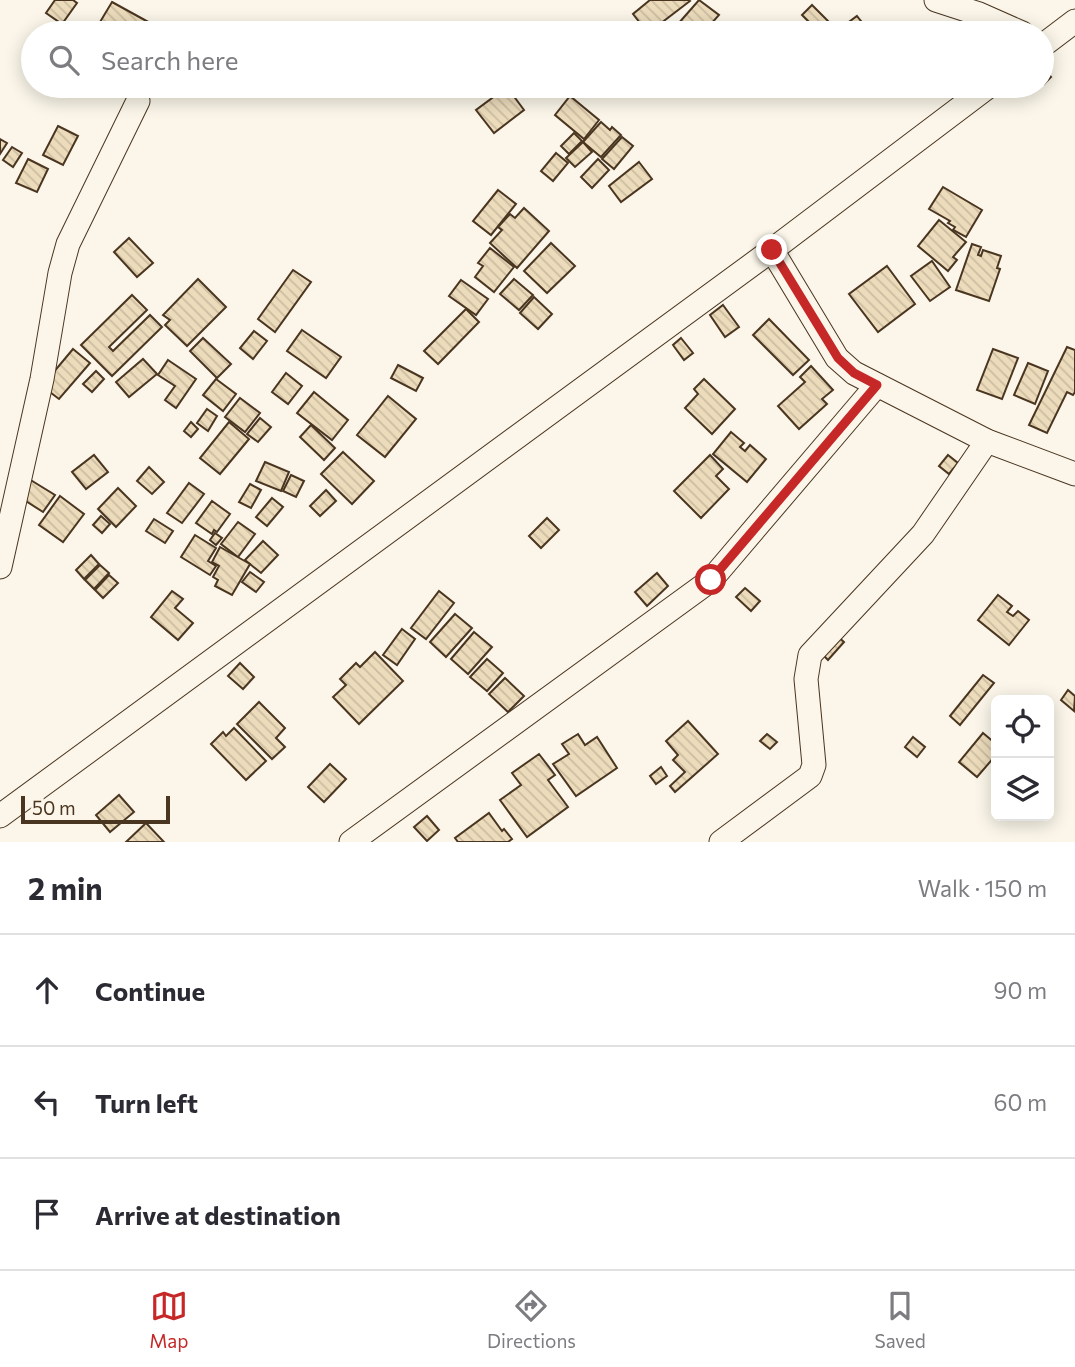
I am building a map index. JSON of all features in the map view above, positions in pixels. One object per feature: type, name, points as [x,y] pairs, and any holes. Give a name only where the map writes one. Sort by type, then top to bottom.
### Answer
[{"type":"street","points":[[936,0],[995,21]]},
{"type":"street","points":[[1054,36],[1075,21]]},
{"type":"street","points":[[0,817],[772,250],[973,98]]},
{"type":"street","points":[[0,567],[43,379],[60,273],[68,244],[138,101]]},
{"type":"street","points":[[772,250],[838,358],[854,373],[987,441],[1075,474]]},
{"type":"street","points":[[351,842],[711,580],[877,385]]},
{"type":"street","points":[[721,842],[810,776],[814,765],[806,679],[810,655],[923,534],[987,441]]},
{"type":"building","points":[[55,0],[73,0],[77,3],[64,21],[58,21],[46,13]]},
{"type":"building","points":[[650,0],[690,1],[664,21],[639,21],[633,14]]},
{"type":"building","points":[[699,0],[719,15],[714,21],[681,21]]},
{"type":"building","points":[[112,2],[147,21],[101,21]]},
{"type":"building","points":[[812,5],[828,21],[808,21],[802,15]]},
{"type":"building","points":[[492,98],[515,98],[524,110],[494,133],[476,110]]},
{"type":"building","points":[[568,98],[572,98],[599,120],[584,139],[555,115]]},
{"type":"building","points":[[601,122],[621,135],[601,157],[583,142]]},
{"type":"building","points":[[58,126],[78,136],[63,165],[43,155]]},
{"type":"building","points":[[574,133],[582,141],[569,154],[561,146]]},
{"type":"building","points":[[622,137],[633,146],[614,169],[602,159]]},
{"type":"building","points":[[0,139],[7,143],[0,154]]},
{"type":"building","points":[[583,142],[592,152],[575,167],[566,158]]},
{"type":"building","points":[[12,147],[22,153],[13,167],[3,160]]},
{"type":"building","points":[[556,153],[568,163],[553,181],[541,171]]},
{"type":"building","points":[[28,159],[48,169],[37,192],[16,183]]},
{"type":"building","points":[[598,159],[609,170],[592,188],[581,177]]},
{"type":"building","points":[[639,162],[652,179],[621,202],[609,186]]},
{"type":"building","points":[[943,187],[982,210],[966,237],[953,230],[955,227],[948,223],[950,221],[929,209]]},
{"type":"building","points":[[498,190],[516,204],[491,235],[473,221]]},
{"type":"building","points":[[524,208],[549,231],[517,268],[490,243],[502,230],[498,227],[510,214],[515,218]]},
{"type":"building","points":[[939,220],[966,242],[953,257],[957,260],[948,271],[918,246]]},
{"type":"building","points":[[129,238],[153,263],[137,277],[114,252]]},
{"type":"building","points":[[551,243],[575,266],[547,293],[524,271]]},
{"type":"building","points":[[972,244],[981,247],[978,255],[981,256],[983,250],[1001,256],[997,268],[1000,269],[989,301],[956,290]]},
{"type":"building","points":[[490,248],[514,267],[494,292],[475,277],[483,266],[478,263]]},
{"type":"building","points":[[932,261],[950,287],[930,301],[911,276]]},
{"type":"building","points":[[887,266],[915,304],[878,332],[849,294]]},
{"type":"building","points":[[293,270],[311,282],[275,332],[258,319]]},
{"type":"building","points":[[198,279],[226,307],[187,346],[165,325],[170,320],[163,315]]},
{"type":"building","points":[[514,279],[533,295],[519,310],[500,294]]},
{"type":"building","points":[[461,280],[488,299],[476,315],[449,296]]},
{"type":"building","points":[[132,295],[147,310],[109,347],[113,351],[150,315],[162,327],[112,376],[81,345]]},
{"type":"building","points":[[534,297],[552,314],[538,329],[520,313]]},
{"type":"building","points":[[723,305],[739,327],[725,337],[710,315]]},
{"type":"building","points":[[466,309],[479,322],[438,364],[424,351]]},
{"type":"building","points":[[769,319],[809,360],[793,375],[753,335]]},
{"type":"building","points":[[302,330],[341,357],[326,378],[287,351]]},
{"type":"building","points":[[254,331],[267,341],[253,359],[240,348]]},
{"type":"building","points":[[203,338],[231,364],[217,378],[190,351]]},
{"type":"building","points":[[681,338],[693,353],[684,360],[673,345]]},
{"type":"building","points":[[1067,347],[1075,350],[1075,392],[1073,395],[1067,392],[1047,433],[1029,425]]},
{"type":"building","points":[[73,349],[90,363],[59,399],[42,386]]},
{"type":"building","points":[[993,349],[1018,358],[1002,399],[977,390]]},
{"type":"building","points":[[143,359],[157,374],[129,397],[116,382]]},
{"type":"building","points":[[168,360],[196,379],[176,408],[165,400],[175,386],[158,375]]},
{"type":"building","points":[[1028,363],[1048,371],[1035,404],[1014,395]]},
{"type":"building","points":[[398,365],[423,378],[416,391],[391,378]]},
{"type":"building","points":[[811,366],[833,390],[822,399],[827,404],[799,429],[778,406],[805,382],[800,377]]},
{"type":"building","points":[[96,371],[104,379],[92,392],[83,384]]},
{"type":"building","points":[[286,373],[302,386],[288,404],[272,392]]},
{"type":"building","points":[[216,379],[236,394],[223,411],[203,395]]},
{"type":"building","points":[[704,379],[735,409],[712,434],[685,408],[698,394],[694,389]]},
{"type":"building","points":[[314,392],[348,420],[332,440],[297,413]]},
{"type":"building","points":[[388,396],[416,419],[385,457],[357,435]]},
{"type":"building","points":[[240,398],[260,413],[245,432],[225,417]]},
{"type":"building","points":[[207,409],[217,416],[208,431],[197,423]]},
{"type":"building","points":[[260,418],[271,427],[258,442],[247,434]]},
{"type":"building","points":[[191,422],[198,429],[191,437],[184,431]]},
{"type":"building","points":[[229,422],[249,439],[220,474],[200,458]]},
{"type":"building","points":[[311,425],[335,448],[324,460],[300,437]]},
{"type":"building","points":[[731,432],[744,443],[740,447],[745,451],[750,445],[766,459],[747,482],[713,454]]},
{"type":"building","points":[[343,452],[374,481],[352,504],[321,474]]},
{"type":"building","points":[[94,455],[108,472],[86,489],[72,472]]},
{"type":"building","points":[[710,455],[723,469],[716,476],[729,489],[701,518],[674,491]]},
{"type":"building","points":[[948,455],[958,463],[949,474],[939,466]]},
{"type":"building","points":[[265,462],[289,472],[281,491],[256,481]]},
{"type":"building","points":[[149,467],[164,482],[152,494],[137,481]]},
{"type":"building","points":[[291,475],[304,481],[296,497],[283,491]]},
{"type":"building","points":[[29,479],[55,495],[43,512],[18,496]]},
{"type":"building","points":[[189,483],[204,494],[182,523],[167,513]]},
{"type":"building","points":[[250,484],[261,490],[251,508],[239,502]]},
{"type":"building","points":[[118,488],[136,506],[116,527],[98,509]]},
{"type":"building","points":[[326,490],[336,501],[320,516],[310,506]]},
{"type":"building","points":[[60,496],[84,514],[63,542],[39,525]]},
{"type":"building","points":[[272,498],[283,507],[267,526],[256,517]]},
{"type":"building","points":[[212,501],[230,514],[217,532],[214,530],[212,534],[196,523]]},
{"type":"building","points":[[101,516],[110,524],[102,533],[93,525]]},
{"type":"building","points":[[547,518],[559,530],[541,548],[529,536]]},
{"type":"building","points":[[154,519],[173,531],[165,543],[146,531]]},
{"type":"building","points":[[238,522],[255,534],[238,557],[221,544]]},
{"type":"building","points":[[215,533],[222,538],[216,545],[210,540]]},
{"type":"building","points":[[195,535],[216,548],[208,561],[216,566],[210,575],[181,557]]},
{"type":"building","points":[[263,541],[278,555],[261,573],[245,560]]},
{"type":"building","points":[[220,547],[250,564],[232,595],[215,586],[218,580],[213,577],[219,566],[212,562]]},
{"type":"building","points":[[91,555],[99,564],[84,579],[76,570]]},
{"type":"building","points":[[100,565],[109,573],[94,589],[85,580]]},
{"type":"building","points":[[250,572],[264,582],[256,592],[242,582]]},
{"type":"building","points":[[657,573],[668,586],[647,606],[635,592]]},
{"type":"building","points":[[109,575],[118,583],[103,598],[95,590]]},
{"type":"building","points":[[745,588],[760,601],[751,611],[736,597]]},
{"type":"building","points":[[172,591],[183,599],[175,608],[193,623],[178,640],[151,617]]},
{"type":"building","points":[[439,591],[454,603],[426,639],[411,628]]},
{"type":"building","points":[[998,595],[1012,606],[1007,612],[1013,616],[1018,611],[1029,620],[1009,645],[978,620]]},
{"type":"building","points":[[455,614],[472,628],[446,657],[430,642]]},
{"type":"building","points":[[402,629],[415,639],[397,665],[383,655]]},
{"type":"building","points":[[474,632],[492,647],[468,674],[451,659]]},
{"type":"building","points":[[833,632],[844,642],[828,660],[817,649]]},
{"type":"building","points":[[375,652],[403,681],[359,724],[333,697],[346,685],[340,679],[356,663],[360,667]]},
{"type":"building","points":[[487,659],[503,673],[487,691],[470,677]]},
{"type":"building","points":[[240,663],[254,677],[243,689],[228,676]]},
{"type":"building","points":[[983,675],[994,683],[960,725],[950,716]]},
{"type":"building","points":[[505,678],[524,696],[508,712],[489,694]]},
{"type":"building","points":[[1068,690],[1075,696],[1074,711],[1061,700]]},
{"type":"building","points":[[259,702],[285,728],[276,738],[285,747],[272,759],[237,724]]},
{"type":"building","points":[[688,721],[718,754],[675,792],[670,786],[685,772],[673,760],[678,755],[666,741]]},
{"type":"building","points":[[234,728],[266,761],[246,780],[211,744],[223,732],[226,736]]},
{"type":"building","points":[[983,733],[991,740],[991,761],[977,777],[959,762]]},
{"type":"building","points":[[578,734],[585,745],[597,737],[617,768],[576,796],[553,764],[569,754],[562,744]]},
{"type":"building","points":[[767,734],[777,742],[770,749],[760,741]]},
{"type":"building","points":[[913,737],[925,747],[917,757],[905,747]]},
{"type":"building","points":[[539,754],[555,775],[548,780],[568,807],[527,837],[500,800],[521,785],[512,773]]},
{"type":"building","points":[[330,764],[346,779],[324,802],[308,787]]},
{"type":"building","points":[[661,767],[667,776],[656,784],[650,776]]},
{"type":"building","points":[[119,795],[134,812],[110,832],[96,815]]},
{"type":"building","points":[[489,813],[502,831],[504,829],[512,839],[508,842],[458,842],[455,838]]},
{"type":"building","points":[[427,816],[439,830],[427,841],[414,827]]},
{"type":"building","points":[[146,823],[164,842],[126,842]]},
{"type":"route","points":[[711,580],[877,385],[854,373],[838,358],[772,250]]}]
